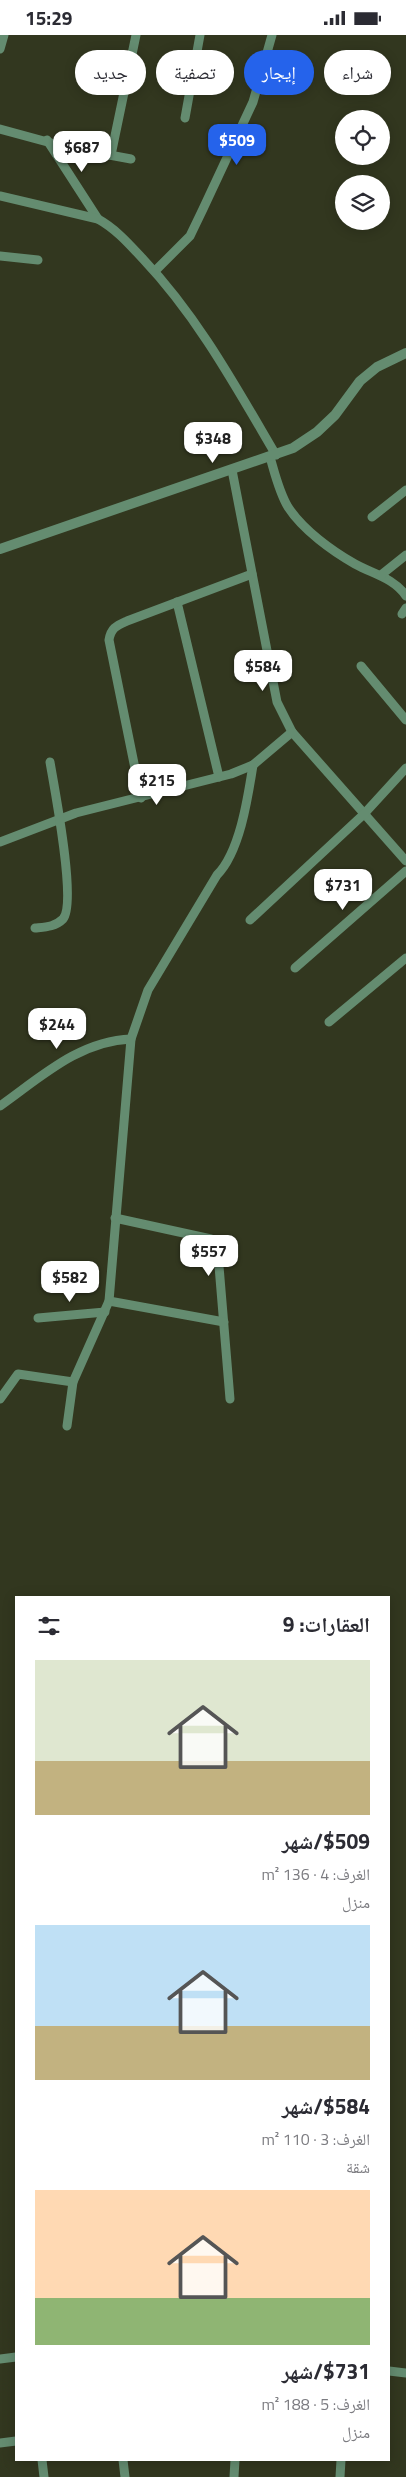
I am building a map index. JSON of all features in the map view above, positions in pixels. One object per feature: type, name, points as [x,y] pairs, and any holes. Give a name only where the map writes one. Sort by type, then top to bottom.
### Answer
[{"type":"street","points":[[0,49],[4,35]]},
{"type":"street","points":[[111,155],[136,35]]},
{"type":"street","points":[[185,118],[200,35]]},
{"type":"street","points":[[155,271],[190,236],[253,101],[272,35]]},
{"type":"street","points":[[0,129],[131,159]]},
{"type":"street","points":[[47,141],[98,219]]},
{"type":"street","points":[[0,196],[98,219],[111,226],[170,287],[221,360],[273,456],[280,492],[289,508],[315,536],[354,564],[381,575],[402,590],[406,596]]},
{"type":"street","points":[[0,256],[38,260]]},
{"type":"street","points":[[0,549],[293,448],[317,432],[335,415],[360,381],[377,367],[406,353]]},
{"type":"street","points":[[232,470],[277,702],[292,732],[406,861]]},
{"type":"street","points":[[372,517],[406,490]]},
{"type":"street","points":[[381,575],[406,555]]},
{"type":"street","points":[[141,798],[118,693],[109,640],[110,632],[115,626],[127,621],[252,574]]},
{"type":"street","points":[[177,602],[219,777]]},
{"type":"street","points":[[361,666],[406,720]]},
{"type":"street","points":[[0,843],[76,813],[219,777],[253,765],[292,732]]},
{"type":"street","points":[[35,928],[51,927],[64,918],[66,913],[68,888],[60,820],[50,762]]},
{"type":"street","points":[[67,1426],[73,1382],[109,1301],[131,1039],[148,990],[217,875],[226,865],[248,798],[253,765]]},
{"type":"street","points":[[250,920],[364,814],[406,768]]},
{"type":"street","points":[[296,968],[406,871]]},
{"type":"street","points":[[329,1022],[406,957]]},
{"type":"street","points":[[0,1106],[50,1069],[74,1054],[116,1039],[131,1039]]},
{"type":"street","points":[[115,1218],[211,1239],[217,1243],[230,1399]]},
{"type":"street","points":[[109,1301],[224,1322]]},
{"type":"street","points":[[38,1317],[105,1312]]},
{"type":"street","points":[[0,1399],[18,1374],[73,1382]]},
{"type":"street","points":[[0,2359],[15,2357]]},
{"type":"street","points":[[390,2371],[406,2373]]},
{"type":"street","points":[[0,2443],[15,2441]]},
{"type":"street","points":[[42,2461],[44,2477]]},
{"type":"street","points":[[123,2461],[125,2477]]},
{"type":"street","points":[[234,2477],[235,2461]]},
{"type":"street","points":[[340,2477],[341,2461]]}]
